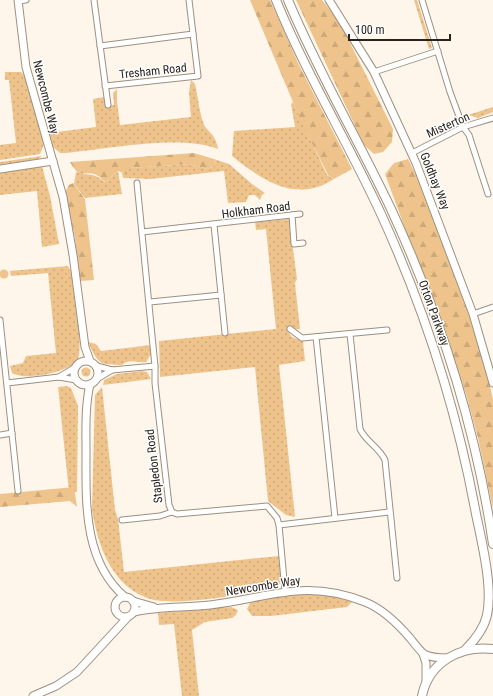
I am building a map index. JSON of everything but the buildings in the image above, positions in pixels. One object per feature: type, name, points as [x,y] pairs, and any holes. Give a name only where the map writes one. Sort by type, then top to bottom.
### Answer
[{"type":"main road","name":"Orton Parkway","points":[[276,0],[305,65],[352,156],[399,255],[421,310],[445,384],[472,490],[489,596],[487,616],[482,630],[475,641],[465,650]]},
{"type":"main road","name":"Orton Parkway","points":[[288,0],[325,80],[390,208],[431,306],[450,360],[468,423],[483,489],[493,544]]},
{"type":"main road","points":[[422,696],[426,683],[435,669],[448,658],[465,650],[474,648],[493,649]]},
{"type":"street","points":[[18,0],[26,0]]},
{"type":"street","name":"Newcombe Way","points":[[18,0],[26,67],[63,197],[73,255],[85,347]]},
{"type":"street","name":"Tresham Road","points":[[94,0],[108,105]]},
{"type":"street","name":"Tresham Road","points":[[106,86],[198,76],[189,0]]},
{"type":"street","name":"Goldhay Way","points":[[329,0],[374,72],[412,152],[473,314],[493,383]]},
{"type":"street","points":[[422,0],[463,128],[469,135],[488,194]]},
{"type":"street","points":[[100,46],[194,34]]},
{"type":"street","points":[[374,72],[438,51]]},
{"type":"street","name":"Misterton","points":[[412,152],[463,128],[493,118]]},
{"type":"street","points":[[0,169],[53,161]]},
{"type":"street","points":[[85,347],[90,361],[97,366],[112,370],[155,366],[150,302],[137,183]]},
{"type":"street","name":"Holkham Road","points":[[142,232],[300,214]]},
{"type":"street","points":[[292,216],[294,244],[303,243]]},
{"type":"street","name":"Holkham Road","points":[[214,225],[225,333]]},
{"type":"street","points":[[150,302],[221,294]]},
{"type":"street","points":[[473,314],[493,307]]},
{"type":"street","points":[[0,320],[18,491]]},
{"type":"street","points":[[290,329],[295,335],[302,338],[387,330]]},
{"type":"street","points":[[350,334],[360,429],[367,440],[382,453],[385,460],[389,512],[397,578]]},
{"type":"street","points":[[316,337],[335,518]]},
{"type":"street","points":[[59,377],[74,368],[80,362],[85,347]]},
{"type":"street","points":[[80,362],[90,361]]},
{"type":"street","points":[[97,366],[99,374],[97,379]]},
{"type":"street","name":"Stapledon Road","points":[[155,366],[155,383],[168,505],[172,512],[177,514],[267,506],[277,518],[279,525],[286,591]]},
{"type":"street","points":[[74,368],[86,401]]},
{"type":"street","points":[[112,370],[90,384],[86,401],[86,494],[89,532],[94,550],[110,582],[115,604],[116,613],[114,632]]},
{"type":"street","points":[[7,383],[59,377],[90,384]]},
{"type":"street","points":[[0,435],[12,434]]},
{"type":"street","points":[[122,520],[160,516],[172,512]]},
{"type":"street","points":[[279,525],[389,512]]},
{"type":"street","points":[[33,696],[56,686],[77,672],[134,612],[135,606],[133,601],[125,597],[110,582]]},
{"type":"street","name":"Newcombe Way","points":[[134,612],[156,607],[214,605],[286,591],[321,590],[338,593],[368,603],[392,619],[423,654]]},
{"type":"street","points":[[115,604],[119,599],[125,597]]},
{"type":"street","name":"Newcombe Way","points":[[133,601],[156,607]]},
{"type":"street","points":[[116,613],[121,617],[127,618]]},
{"type":"street","points":[[423,654],[431,657],[448,658]]},
{"type":"street","points":[[423,654],[426,663],[426,683]]},
{"type":"green space","points":[[250,0],[270,0],[299,65],[352,169],[334,179],[328,175],[301,121]]},
{"type":"green space","points":[[296,0],[322,0],[340,23],[393,129],[392,142],[383,152],[374,154],[364,145]]},
{"type":"green space","points":[[414,0],[417,0],[432,48],[429,49]]},
{"type":"green space","points":[[5,72],[21,72],[25,76],[44,144],[40,154],[0,160],[0,145],[16,143],[9,80],[5,80]]},
{"type":"green space","points":[[191,80],[195,84],[200,113],[204,125],[215,139],[218,149],[184,143],[164,143],[60,153],[53,147],[49,133],[96,127],[93,99],[104,97],[106,106],[114,105],[113,93],[117,89],[120,125],[191,117],[189,92]]},
{"type":"green space","points":[[293,102],[327,175],[334,179],[320,186],[306,189],[293,189],[280,186],[255,173],[232,156],[234,131],[295,127],[291,104]]},
{"type":"green space","points":[[493,107],[493,112],[478,118],[468,115]]},
{"type":"green space","points":[[194,153],[214,159],[215,165],[208,169],[189,164],[130,168],[126,174],[118,171],[105,182],[100,177],[89,173],[78,173],[70,162]]},
{"type":"green space","points":[[42,156],[38,159],[0,165],[0,162]]},
{"type":"green space","points":[[214,159],[229,164],[265,193],[262,195],[260,200],[255,195],[249,195],[246,202],[228,203],[224,171],[150,179],[123,178],[122,173],[126,173],[129,168],[189,164],[208,169],[215,165]]},
{"type":"green space","points":[[408,159],[440,223],[473,314],[493,399],[493,509],[478,438],[466,394],[385,174],[394,163]]},
{"type":"green space","points":[[42,166],[50,196],[59,244],[42,247],[37,191],[0,195],[0,173]]},
{"type":"green space","points":[[118,171],[122,194],[85,198],[74,184],[76,172],[93,175],[105,182]]},
{"type":"green space","points":[[73,183],[85,199],[94,280],[80,281],[75,238],[65,192],[69,185]]},
{"type":"green space","points":[[289,219],[297,279],[295,283],[300,329],[287,330],[292,337],[303,341],[305,361],[279,365],[295,517],[286,515],[268,501],[255,367],[160,377],[159,341],[276,329],[266,229],[256,230],[255,222]]},
{"type":"green space","points":[[68,266],[74,280],[77,304],[80,344],[78,359],[66,368],[42,375],[19,376],[12,373],[10,366],[23,363],[26,356],[56,353],[48,273],[11,276],[10,271]]},
{"type":"green space","points":[[2,270],[6,270],[8,274],[6,278],[2,278],[0,276],[0,272]]},
{"type":"green space","points":[[88,342],[96,344],[101,351],[151,345],[151,354],[146,362],[130,361],[122,365],[108,364],[97,359]]},
{"type":"green space","points":[[86,367],[91,372],[86,377],[81,372]]},
{"type":"green space","points":[[142,371],[147,372],[151,379],[103,385],[104,380],[117,374]]},
{"type":"green space","points":[[67,386],[71,388],[78,406],[77,492],[69,492],[58,387]]},
{"type":"green space","points":[[102,387],[115,510],[118,519],[124,572],[279,556],[281,578],[275,589],[191,601],[159,601],[147,598],[135,592],[115,573],[108,562],[98,537],[92,510],[95,395]]},
{"type":"green space","points":[[74,487],[77,507],[70,501],[0,507],[0,494]]},
{"type":"green space","points":[[287,595],[329,595],[352,602],[347,607],[271,616],[252,616],[247,609],[251,601]]},
{"type":"green space","points":[[231,607],[238,610],[236,615],[232,618],[205,622],[192,630],[199,696],[182,696],[174,624],[159,625],[158,613]]}]
